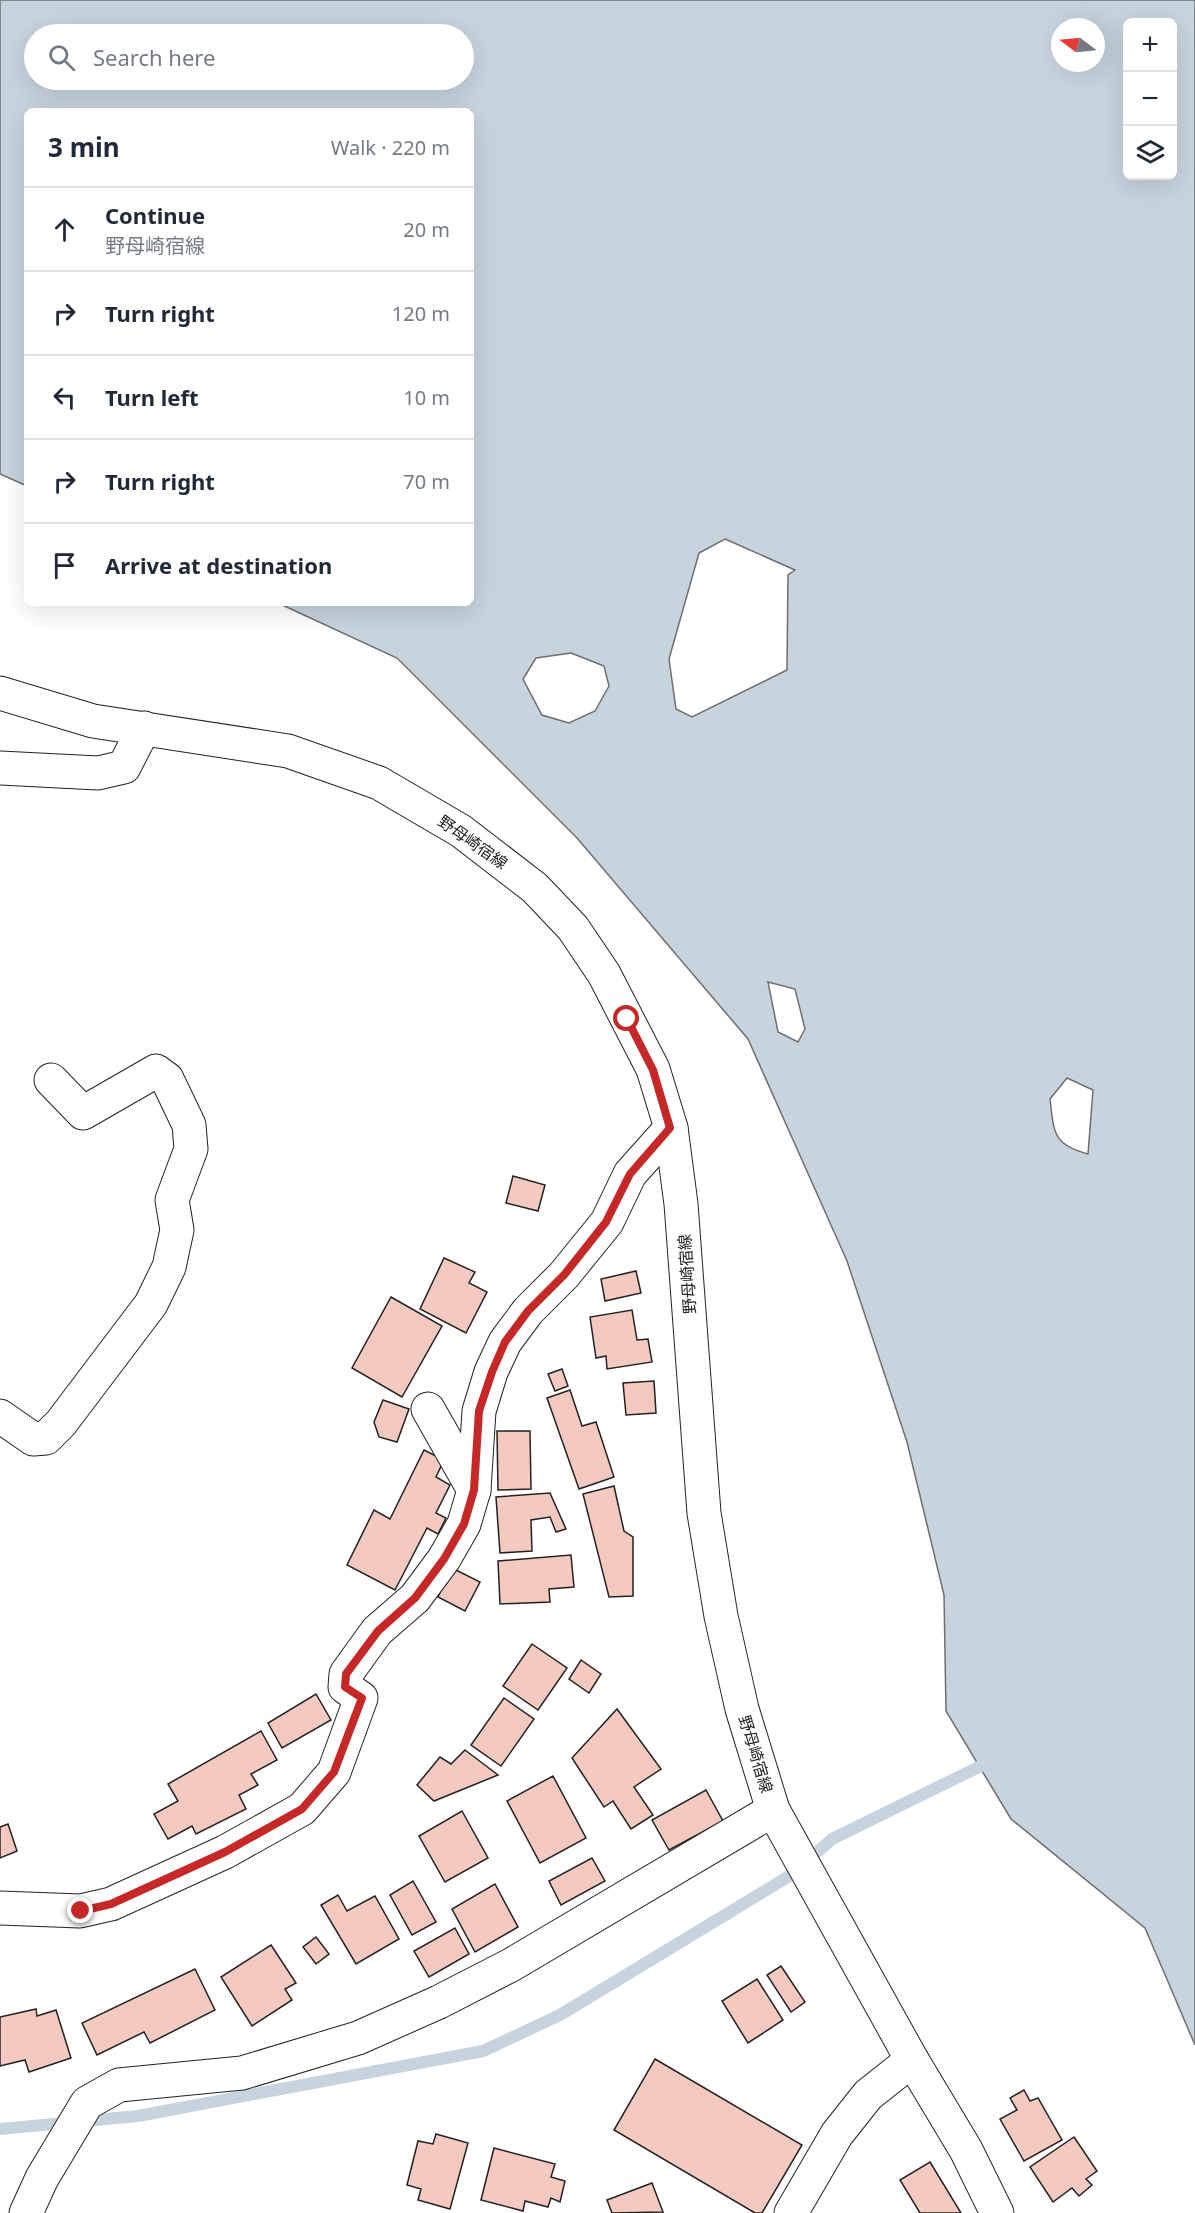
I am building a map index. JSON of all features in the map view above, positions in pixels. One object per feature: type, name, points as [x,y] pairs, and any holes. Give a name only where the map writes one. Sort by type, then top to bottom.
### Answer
[{"type":"street","name":"野母崎宿線","points":[[0,693],[93,721],[288,751],[379,783],[461,831],[535,888],[573,928],[604,974],[653,1070],[670,1128],[681,1204],[704,1513],[721,1616],[742,1709],[773,1810],[912,2060],[966,2150],[997,2213]]},
{"type":"street","points":[[0,768],[98,773],[124,766],[144,729]]},
{"type":"street","points":[[0,1416],[33,1439],[46,1438],[61,1423],[152,1304],[169,1267],[177,1230],[172,1200],[191,1149],[189,1125],[167,1078],[156,1071],[83,1113],[51,1080]]},
{"type":"street","points":[[0,1908],[81,1911],[111,1904],[225,1852],[302,1809],[334,1772],[362,1698],[345,1687],[346,1674],[378,1631],[415,1598],[444,1559],[464,1524],[474,1490],[479,1411],[505,1342],[528,1311],[564,1275],[606,1222],[630,1174],[670,1128]]},
{"type":"street","points":[[428,1409],[474,1490]]},
{"type":"street","points":[[26,2213],[42,2178],[87,2103],[119,2085],[242,2073],[378,2029],[439,2002],[511,1965],[773,1810]]},
{"type":"street","points":[[791,2213],[837,2134],[868,2095],[912,2060]]},
{"type":"shaded area","points":[[0,0],[1195,0],[1195,2045],[1145,1928],[1011,1819],[946,1711],[944,1595],[907,1442],[847,1261],[748,1039],[577,838],[397,658],[284,606],[474,606],[474,108],[24,108],[24,485],[0,474]],"holes":[[[725,539],[795,570],[788,575],[787,670],[692,717],[676,709],[669,659],[699,553]],[[571,653],[604,666],[609,686],[595,711],[569,723],[542,715],[523,679],[536,658]],[[768,982],[795,989],[805,1029],[798,1042],[778,1032]],[[1067,1078],[1093,1090],[1088,1154],[1062,1142],[1055,1129],[1050,1099]]]},
{"type":"building","points":[[513,1176],[545,1185],[538,1211],[506,1203]]},
{"type":"building","points":[[444,1258],[475,1272],[469,1283],[487,1292],[466,1333],[420,1309]]},
{"type":"building","points":[[636,1271],[641,1293],[605,1301],[601,1279]]},
{"type":"building","points":[[391,1297],[442,1326],[402,1397],[352,1368]]},
{"type":"building","points":[[632,1310],[637,1340],[648,1339],[652,1362],[607,1369],[606,1356],[596,1358],[590,1317]]},
{"type":"building","points":[[562,1369],[568,1386],[555,1391],[548,1374]]},
{"type":"building","points":[[654,1381],[656,1413],[626,1415],[623,1383]]},
{"type":"building","points":[[570,1390],[582,1426],[596,1422],[614,1477],[579,1489],[547,1398]]},
{"type":"building","points":[[383,1400],[409,1409],[397,1442],[379,1437],[374,1422]]},
{"type":"building","points":[[497,1431],[530,1431],[531,1489],[498,1490]]},
{"type":"building","points":[[424,1450],[444,1460],[436,1477],[450,1485],[436,1513],[446,1518],[438,1534],[427,1528],[395,1590],[347,1565],[374,1510],[390,1519]]},
{"type":"building","points":[[614,1486],[624,1531],[633,1537],[633,1596],[609,1597],[583,1494]]},
{"type":"building","points":[[550,1493],[566,1529],[556,1532],[550,1517],[531,1520],[532,1551],[500,1553],[496,1497]]},
{"type":"building","points":[[571,1555],[574,1587],[549,1589],[550,1602],[500,1604],[498,1561]]},
{"type":"building","points":[[452,1568],[480,1582],[465,1611],[438,1597]]},
{"type":"building","points":[[532,1644],[567,1668],[538,1710],[503,1686]]},
{"type":"building","points":[[581,1660],[601,1674],[589,1693],[569,1679]]},
{"type":"building","points":[[316,1694],[331,1720],[282,1748],[268,1723]]},
{"type":"building","points":[[504,1698],[534,1719],[501,1766],[471,1745]]},
{"type":"building","points":[[617,1709],[661,1769],[634,1787],[653,1815],[631,1829],[613,1801],[604,1807],[572,1758]]},
{"type":"building","points":[[261,1731],[277,1760],[251,1774],[258,1785],[239,1795],[246,1809],[196,1834],[192,1826],[168,1839],[154,1814],[178,1801],[168,1784]]},
{"type":"building","points":[[465,1750],[498,1775],[434,1801],[417,1785],[440,1757],[451,1764]]},
{"type":"building","points":[[553,1776],[586,1838],[540,1863],[507,1801]]},
{"type":"building","points":[[706,1790],[723,1821],[669,1850],[652,1820]]},
{"type":"building","points":[[462,1811],[488,1858],[445,1882],[419,1836]]},
{"type":"building","points":[[8,1824],[17,1851],[0,1858],[0,1827]]},
{"type":"building","points":[[592,1858],[605,1881],[561,1905],[549,1881]]},
{"type":"building","points":[[413,1881],[436,1922],[412,1935],[390,1895]]},
{"type":"building","points":[[495,1884],[518,1927],[475,1952],[452,1909]]},
{"type":"building","points":[[338,1895],[347,1911],[375,1896],[399,1939],[356,1964],[321,1905]]},
{"type":"building","points":[[455,1928],[469,1954],[429,1977],[414,1951]]},
{"type":"building","points":[[316,1937],[329,1954],[316,1964],[303,1947]]},
{"type":"building","points":[[271,1945],[296,1983],[285,1989],[292,2000],[252,2026],[221,1977]]},
{"type":"building","points":[[781,1966],[805,2002],[791,2012],[767,1975]]},
{"type":"building","points":[[195,1969],[215,2010],[150,2043],[144,2032],[97,2055],[82,2023]]},
{"type":"building","points":[[757,1979],[783,2020],[748,2043],[722,2001]]},
{"type":"building","points":[[36,2009],[37,2016],[56,2010],[71,2058],[29,2072],[25,2060],[0,2066],[0,2017]]},
{"type":"building","points":[[655,2059],[802,2145],[762,2213],[755,2213],[614,2130]]},
{"type":"building","points":[[1024,2090],[1030,2101],[1038,2098],[1062,2140],[1024,2161],[1000,2119],[1017,2110],[1010,2098]]},
{"type":"building","points":[[436,2134],[468,2143],[450,2209],[418,2200],[421,2189],[407,2185],[418,2141],[433,2144]]},
{"type":"building","points":[[1074,2137],[1097,2171],[1086,2179],[1092,2185],[1079,2196],[1072,2188],[1053,2202],[1030,2167]]},
{"type":"building","points":[[494,2148],[555,2164],[551,2177],[565,2181],[560,2202],[551,2198],[548,2207],[525,2201],[523,2211],[481,2200]]},
{"type":"building","points":[[930,2162],[961,2213],[920,2213],[900,2180]]},
{"type":"building","points":[[652,2183],[663,2212],[612,2213],[607,2200]]},
{"type":"waterway","points":[[0,2129],[138,2116],[483,2051],[560,2015],[791,1875],[832,1839],[993,1760]]},
{"type":"route","points":[[81,1911],[111,1904],[225,1852],[302,1809],[334,1772],[362,1698],[345,1687],[346,1674],[378,1631],[415,1598],[444,1559],[464,1524],[474,1490],[479,1449],[479,1411],[505,1342],[528,1311],[564,1275],[606,1222],[630,1174],[670,1128],[653,1070],[627,1019]]}]
